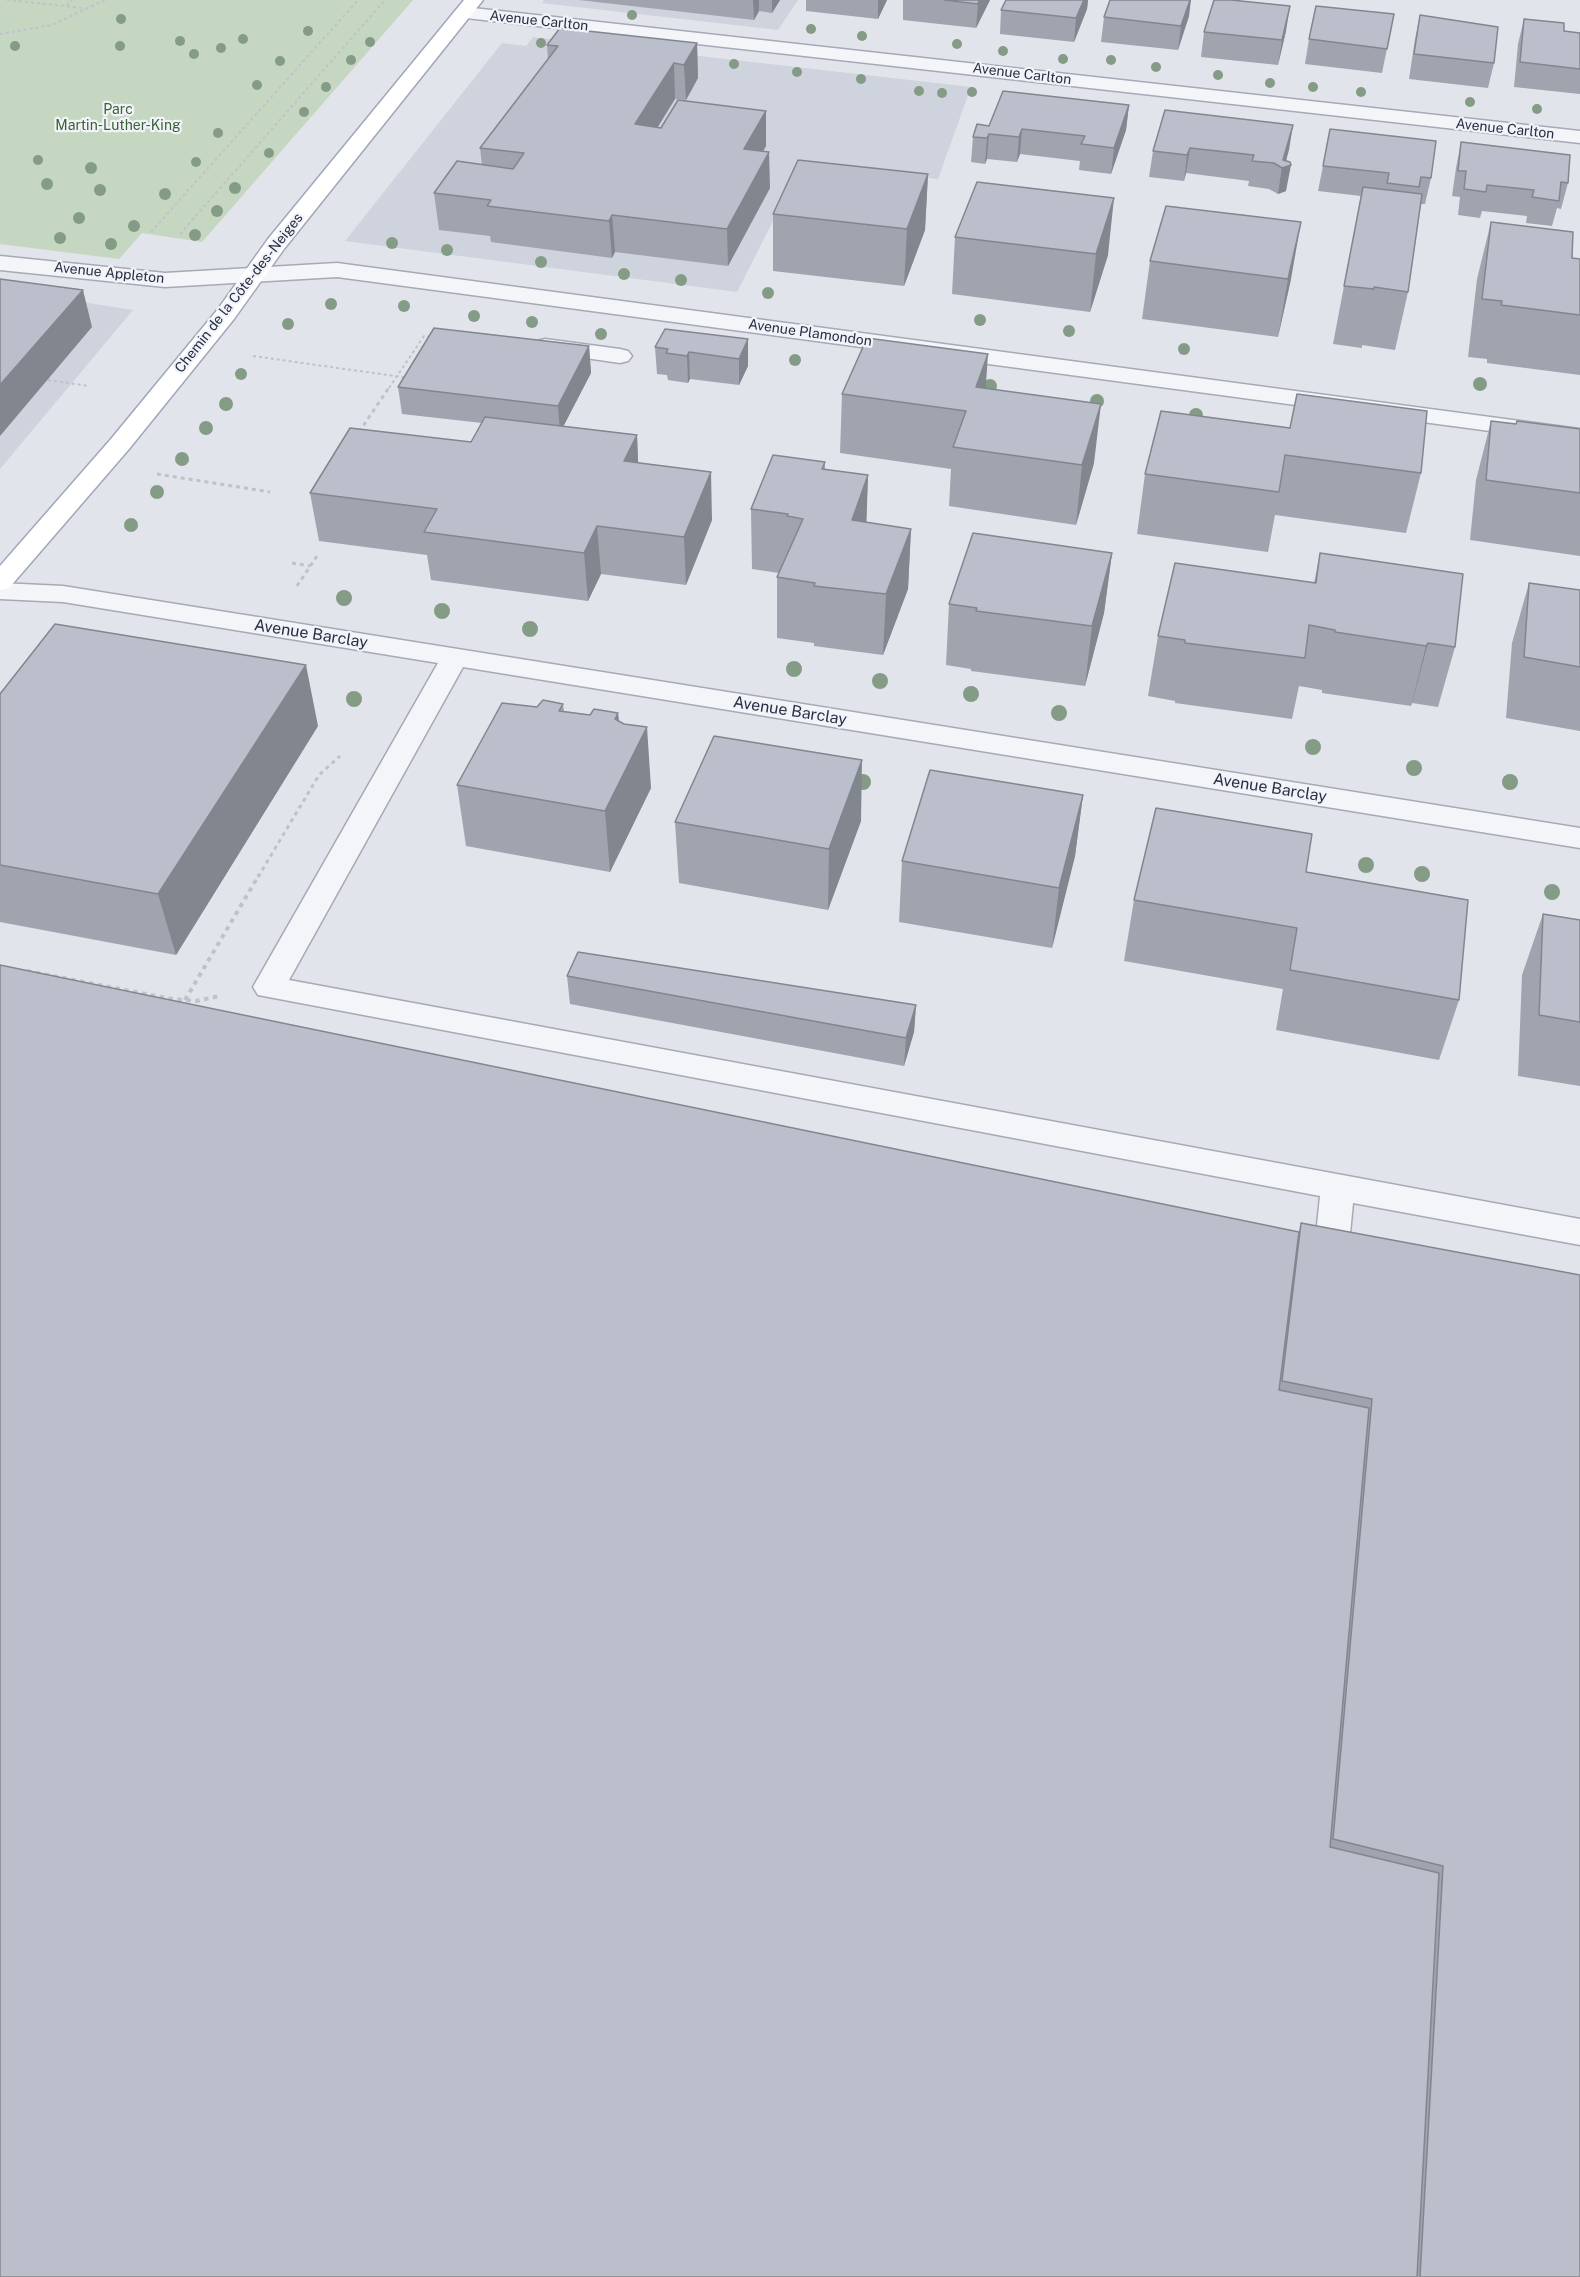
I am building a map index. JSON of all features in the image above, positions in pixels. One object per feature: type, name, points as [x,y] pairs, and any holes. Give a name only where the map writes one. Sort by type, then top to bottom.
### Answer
[{"type":"main road","name":"Chemin de la Côte-des-Neiges","points":[[0,582],[120,444],[226,314],[276,244],[469,6]]},
{"type":"street","name":"Avenue Carlton","points":[[469,6],[1580,137]]},
{"type":"street","name":"Avenue Appleton","points":[[0,262],[165,280],[254,274]]},
{"type":"street","name":"Avenue Plamondon","points":[[254,274],[338,270],[1580,436]]},
{"type":"street","points":[[521,343],[620,356]]},
{"type":"street","name":"Avenue Barclay","points":[[0,591],[63,594],[1580,838]]},
{"type":"street","points":[[455,657],[269,987],[1580,1232]]},
{"type":"street","points":[[1326,1305],[1338,1186]]},
{"type":"path","points":[[7,0],[90,9]]},
{"type":"path","points":[[66,6],[72,0]]},
{"type":"path","points":[[0,34],[51,25],[90,9],[105,0]]},
{"type":"path","points":[[147,237],[358,0]]},
{"type":"path","points":[[174,241],[385,0]]},
{"type":"path","points":[[354,439],[424,336],[433,337]]},
{"type":"path","points":[[247,355],[414,378]]},
{"type":"path","points":[[48,380],[89,386]]},
{"type":"path","points":[[157,473],[270,492]]},
{"type":"path","points":[[291,594],[317,556]]},
{"type":"path","points":[[292,563],[310,566]]},
{"type":"path","points":[[185,1000],[319,775],[347,750]]},
{"type":"path","points":[[23,970],[196,1001]]},
{"type":"shaded area","points":[[544,0],[798,0],[778,30],[542,3]]},
{"type":"shaded area","points":[[533,37],[971,87],[938,179],[802,164],[737,292],[345,241],[502,43],[526,46]]},
{"type":"shaded area","points":[[0,289],[133,310],[0,469]]},
{"type":"green space","name":"Parc Martin-Luther-King","points":[[0,0],[413,0],[202,242],[142,233],[119,259],[0,244]]},
{"type":"building","points":[[944,0],[979,0],[978,4]]},
{"type":"building","points":[[1006,0],[1084,0],[1076,18],[1001,10]]},
{"type":"building","points":[[1110,0],[1190,0],[1181,26],[1104,17]]},
{"type":"building","points":[[1214,0],[1290,6],[1282,40],[1204,32]]},
{"type":"building","points":[[1316,6],[1394,14],[1387,49],[1309,39]]},
{"type":"building","points":[[1420,15],[1498,27],[1494,63],[1414,54]]},
{"type":"building","points":[[1524,19],[1564,23],[1564,31],[1580,33],[1580,69],[1520,62]]},
{"type":"building","points":[[560,28],[697,43],[684,65],[674,63],[635,124],[661,128],[678,100],[766,111],[744,149],[769,152],[727,229],[612,215],[609,221],[487,206],[491,200],[434,193],[457,161],[513,169],[524,153],[480,148],[558,46],[547,45]]},
{"type":"building","points":[[1003,91],[1129,105],[1114,148],[1081,144],[1085,136],[1022,129],[1019,137],[989,134],[987,138],[973,137],[977,124],[989,126]]},
{"type":"building","points":[[1165,110],[1293,125],[1283,160],[1290,162],[1291,165],[1282,168],[1274,163],[1252,161],[1254,155],[1190,148],[1187,155],[1153,151]]},
{"type":"building","points":[[1330,129],[1436,141],[1431,178],[1421,177],[1419,187],[1387,183],[1389,173],[1323,166]]},
{"type":"building","points":[[1461,142],[1570,155],[1568,183],[1561,182],[1559,201],[1532,197],[1534,190],[1487,185],[1486,192],[1464,189],[1466,171],[1458,171]]},
{"type":"building","points":[[798,160],[928,174],[907,229],[773,214]]},
{"type":"building","points":[[977,182],[1114,198],[1096,254],[955,237]]},
{"type":"building","points":[[1363,187],[1422,194],[1408,292],[1374,287],[1374,289],[1344,286]]},
{"type":"building","points":[[1166,206],[1301,222],[1288,279],[1150,261]]},
{"type":"building","points":[[1491,222],[1573,232],[1572,258],[1580,259],[1580,315],[1501,305],[1502,301],[1482,299]]},
{"type":"building","points":[[0,279],[83,290],[0,385]]},
{"type":"building","points":[[434,328],[589,346],[558,406],[398,387]]},
{"type":"building","points":[[665,329],[748,339],[739,359],[689,352],[687,356],[666,353],[668,349],[655,347]]},
{"type":"building","points":[[867,338],[988,354],[976,387],[1101,404],[1082,465],[953,447],[966,411],[842,394]]},
{"type":"building","points":[[1297,394],[1427,411],[1421,473],[1285,455],[1279,492],[1145,474],[1161,411],[1290,428]]},
{"type":"building","points":[[485,417],[637,435],[624,461],[711,472],[684,537],[597,526],[584,553],[424,532],[437,509],[310,493],[350,428],[471,442]]},
{"type":"building","points":[[1491,421],[1516,424],[1517,421],[1580,429],[1580,493],[1486,480]]},
{"type":"building","points":[[773,455],[825,462],[822,469],[868,475],[852,520],[911,529],[886,594],[814,586],[815,583],[777,577],[803,519],[787,516],[788,514],[751,509]]},
{"type":"building","points":[[973,533],[1112,553],[1092,626],[976,611],[977,608],[949,604]]},
{"type":"building","points":[[1320,553],[1463,574],[1455,647],[1428,643],[1426,646],[1335,632],[1335,630],[1309,625],[1305,658],[1185,643],[1185,640],[1158,636],[1175,563],[1316,583]]},
{"type":"building","points":[[1529,583],[1580,590],[1580,667],[1524,657]]},
{"type":"building","points":[[55,624],[306,665],[158,894],[0,865],[0,694]]},
{"type":"building","points":[[543,700],[563,704],[559,711],[590,715],[594,709],[618,713],[615,719],[624,724],[647,727],[605,811],[457,785],[502,703],[537,707]]},
{"type":"building","points":[[714,736],[862,760],[829,849],[675,822]]},
{"type":"building","points":[[930,770],[1083,795],[1059,888],[902,861]]},
{"type":"building","points":[[1156,808],[1312,834],[1306,872],[1468,900],[1459,1000],[1290,970],[1297,928],[1134,900]]},
{"type":"building","points":[[1543,914],[1580,920],[1580,1022],[1539,1015]]},
{"type":"building","points":[[578,952],[916,1005],[906,1038],[567,976]]},
{"type":"building","points":[[0,965],[1299,1232],[1279,1390],[1369,1408],[1330,1847],[1439,1873],[1417,2277],[0,2277]]},
{"type":"building","points":[[1301,1223],[1580,1275],[1580,2277],[1420,2277],[1443,1866],[1333,1839],[1372,1399],[1282,1381]]}]
